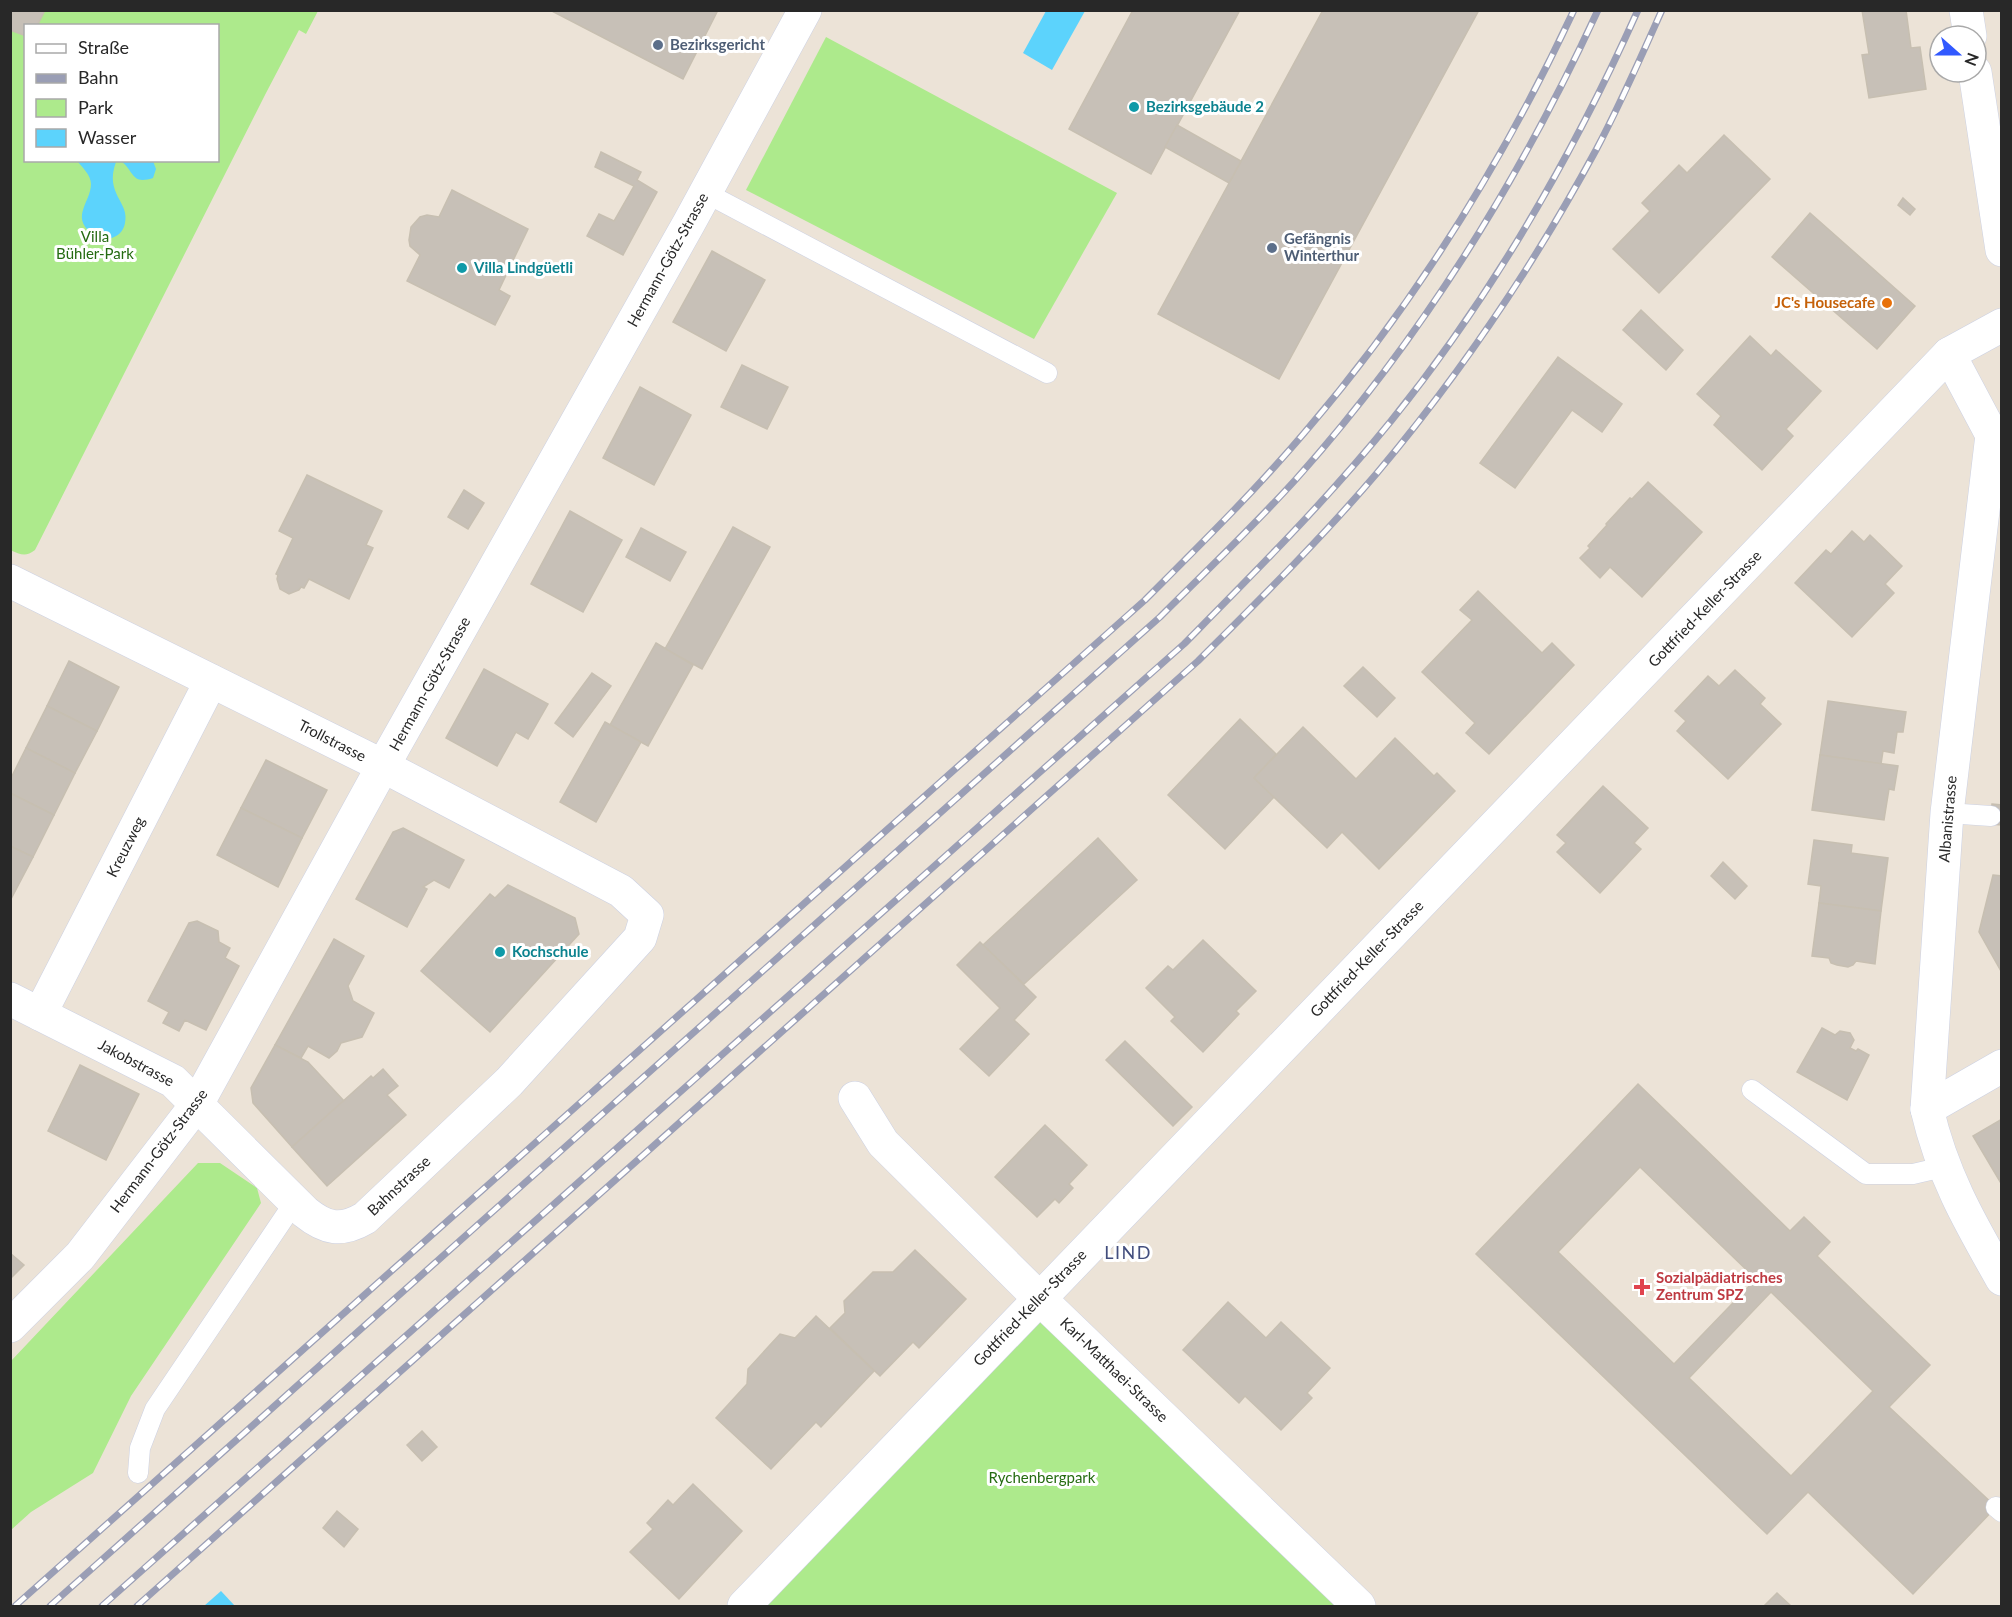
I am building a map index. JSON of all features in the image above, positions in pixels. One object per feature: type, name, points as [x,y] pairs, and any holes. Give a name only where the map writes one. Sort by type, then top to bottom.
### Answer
[{"type":"street","name":"Hermann-Götz-Strasse","points":[[10,1326],[80,1256],[197,1104],[383,766],[706,193],[805,10]]},
{"type":"street","points":[[1977,84],[2001,250]]},
{"type":"street","name":"Gottfried-Keller-Strasse","points":[[744,1606],[1949,354],[2001,325]]},
{"type":"street","name":"Albanistrasse","points":[[1949,354],[1992,435],[1947,813],[1927,1109],[1943,1167],[1961,1206],[2001,1279]]},
{"type":"street","name":"Trollstrasse","points":[[10,580],[383,766],[621,891],[646,915]]},
{"type":"street","name":"Kreuzweg","points":[[40,1014],[211,681]]},
{"type":"street","name":"Bahnstrasse","points":[[294,1203],[315,1221],[328,1226],[353,1225],[365,1218],[509,1082],[640,938],[646,915]]},
{"type":"street","name":"Jakobstrasse","points":[[10,999],[173,1081],[294,1203]]},
{"type":"street","points":[[1927,1109],[2001,1066]]},
{"type":"street","name":"Karl-Matthaei-Strasse","points":[[855,1098],[883,1143],[1039,1298],[1359,1606]]},
{"type":"lane","points":[[706,193],[1047,373]]},
{"type":"lane","points":[[1947,813],[1991,816]]},
{"type":"lane","points":[[1752,1090],[1866,1174],[1913,1174],[1943,1167]]},
{"type":"lane","points":[[138,1473],[140,1448],[155,1409],[294,1203]]},
{"type":"green space","name":"Villa Bühler-Park","points":[[10,11],[318,11],[306,34],[299,30],[35,550],[29,554],[10,550]]},
{"type":"green space","points":[[826,37],[1117,193],[1034,339],[746,190]]},
{"type":"green space","points":[[198,1163],[220,1163],[257,1188],[261,1203],[131,1396],[93,1473],[31,1512],[11,1530],[11,1361]]},
{"type":"green space","name":"Rychenbergpark","points":[[1039,1298],[1359,1606],[744,1606]]},
{"type":"water","points":[[1046,11],[1085,11],[1052,70],[1023,53]]},
{"type":"water","points":[[78,162],[116,162],[113,182],[126,216],[124,227],[116,236],[108,239],[99,238],[83,224],[83,211],[91,184],[88,174]]},
{"type":"water","points":[[122,162],[153,162],[156,169],[153,178],[141,180],[137,179]]},
{"type":"water","points":[[221,1591],[235,1606],[204,1606]]},
{"type":"building","points":[[10,10],[45,10],[38,24],[24,24],[24,35],[10,30]]},
{"type":"building","name":"Bezirksgericht","points":[[550,10],[718,10],[683,79]]},
{"type":"building","name":"Bezirksgebäude 2","points":[[1133,10],[1240,10],[1151,174],[1069,129]]},
{"type":"building","name":"Gefängnis Winterthur","points":[[1323,10],[1479,10],[1279,379],[1158,314]]},
{"type":"building","points":[[1862,10],[1906,10],[1911,48],[1920,47],[1926,89],[1869,98],[1862,55],[1869,54]]},
{"type":"building","points":[[1177,125],[1241,161],[1229,183],[1165,147]]},
{"type":"building","points":[[1724,135],[1770,179],[1659,293],[1613,249],[1650,211],[1642,203],[1679,165],[1687,173]]},
{"type":"building","points":[[601,152],[641,172],[637,180],[657,192],[623,255],[587,236],[599,214],[614,221],[634,186],[595,167]]},
{"type":"building","name":"Villa Lindgüetli","points":[[452,190],[528,229],[499,290],[510,296],[495,325],[407,281],[420,255],[410,246],[411,227],[420,217],[427,215],[439,217]]},
{"type":"building","points":[[1903,198],[1915,209],[1910,215],[1898,205]]},
{"type":"building","points":[[1810,213],[1915,306],[1877,349],[1772,257]]},
{"type":"building","points":[[712,251],[765,280],[726,351],[673,322]]},
{"type":"building","points":[[1641,310],[1683,350],[1666,370],[1623,330]]},
{"type":"building","points":[[1750,336],[1771,356],[1776,350],[1821,391],[1786,429],[1793,436],[1762,470],[1714,425],[1721,416],[1697,394]]},
{"type":"building","points":[[1558,357],[1622,404],[1602,432],[1572,410],[1515,488],[1480,463]]},
{"type":"building","points":[[742,365],[788,387],[767,429],[721,407]]},
{"type":"building","points":[[640,387],[691,415],[654,485],[603,458]]},
{"type":"building","points":[[307,475],[382,511],[366,545],[373,548],[349,599],[309,579],[304,588],[301,587],[289,594],[280,589],[276,574],[293,538],[279,531]]},
{"type":"building","points":[[1648,482],[1702,532],[1642,597],[1610,567],[1600,578],[1580,558],[1590,548],[1588,546],[1606,524]]},
{"type":"building","points":[[464,490],[484,503],[468,529],[448,517]]},
{"type":"building","points":[[570,511],[622,540],[583,612],[531,584]]},
{"type":"building","points":[[733,527],[770,547],[702,669],[665,649]]},
{"type":"building","points":[[641,528],[686,552],[670,581],[626,557]]},
{"type":"building","points":[[1852,531],[1864,542],[1870,535],[1902,566],[1885,584],[1894,593],[1852,637],[1795,583],[1826,550],[1831,554]]},
{"type":"building","points":[[1478,591],[1542,653],[1552,643],[1574,665],[1489,754],[1466,733],[1475,723],[1422,672],[1472,620],[1460,610]]},
{"type":"building","points":[[656,643],[693,665],[648,746],[610,725]]},
{"type":"building","points":[[69,661],[119,687],[97,731],[47,706]]},
{"type":"building","points":[[1363,667],[1395,698],[1377,717],[1344,686]]},
{"type":"building","points":[[484,669],[548,704],[528,739],[516,732],[497,766],[446,738]]},
{"type":"building","points":[[1735,670],[1765,698],[1760,704],[1781,724],[1728,779],[1677,731],[1686,721],[1675,711],[1708,676],[1719,686]]},
{"type":"building","points":[[592,673],[611,686],[573,737],[555,723]]},
{"type":"building","points":[[1828,701],[1906,712],[1903,732],[1897,732],[1894,753],[1883,751],[1881,764],[1820,755]]},
{"type":"building","points":[[47,706],[97,731],[75,773],[26,748]]},
{"type":"building","points":[[1240,719],[1276,754],[1254,778],[1274,797],[1225,849],[1168,795]]},
{"type":"building","points":[[605,722],[641,742],[596,822],[560,802]]},
{"type":"building","points":[[1303,727],[1356,779],[1395,738],[1434,776],[1437,773],[1455,791],[1379,869],[1342,832],[1327,848],[1254,778]]},
{"type":"building","points":[[26,748],[75,773],[54,815],[10,793],[10,780]]},
{"type":"building","points":[[1820,755],[1898,766],[1894,790],[1889,789],[1884,820],[1812,810]]},
{"type":"building","points":[[266,760],[327,790],[302,838],[241,808]]},
{"type":"building","points":[[1603,786],[1648,828],[1634,843],[1641,849],[1600,893],[1557,852],[1566,843],[1557,835]]},
{"type":"building","points":[[10,793],[54,815],[33,857],[10,846]]},
{"type":"building","points":[[1992,804],[2002,805],[2002,825],[1990,824]]},
{"type":"building","points":[[241,808],[302,838],[278,887],[217,855]]},
{"type":"building","points":[[403,828],[464,860],[449,888],[434,880],[423,887],[427,889],[407,927],[356,899],[393,832]]},
{"type":"building","points":[[1098,838],[1137,880],[1024,984],[983,945]]},
{"type":"building","points":[[1814,840],[1852,845],[1851,853],[1888,858],[1881,911],[1819,903],[1821,886],[1808,884]]},
{"type":"building","points":[[10,846],[33,857],[11,899],[10,899]]},
{"type":"building","points":[[1723,862],[1747,886],[1735,899],[1711,876]]},
{"type":"building","points":[[1993,875],[2002,876],[2002,973],[1979,932]]},
{"type":"building","name":"Kochschule","points":[[508,885],[575,918],[579,934],[490,1032],[421,971],[490,894],[495,898]]},
{"type":"building","points":[[1819,903],[1881,911],[1875,964],[1856,961],[1848,967],[1831,963],[1829,958],[1812,956]]},
{"type":"building","points":[[197,921],[218,931],[219,942],[230,948],[225,958],[239,966],[206,1030],[185,1020],[179,1031],[163,1023],[169,1012],[148,1001],[189,923]]},
{"type":"building","points":[[334,939],[364,956],[348,986],[353,1001],[374,1013],[362,1037],[341,1043],[337,1051],[329,1058],[308,1046],[301,1058],[275,1045]]},
{"type":"building","points":[[1203,940],[1256,991],[1236,1011],[1239,1014],[1203,1052],[1171,1021],[1175,1017],[1146,988],[1168,966],[1173,970]]},
{"type":"building","points":[[980,942],[1036,997],[1014,1020],[1029,1034],[989,1076],[960,1049],[1000,1008],[957,965]]},
{"type":"building","points":[[1822,1028],[1835,1035],[1840,1031],[1850,1033],[1854,1040],[1850,1048],[1856,1051],[1858,1049],[1869,1055],[1847,1100],[1797,1072]]},
{"type":"building","points":[[1125,1041],[1192,1107],[1173,1126],[1106,1060]]},
{"type":"building","points":[[275,1045],[308,1062],[344,1101],[292,1147],[253,1103],[251,1088]]},
{"type":"building","points":[[80,1065],[139,1094],[106,1160],[48,1131]]},
{"type":"building","points":[[383,1069],[398,1086],[387,1095],[406,1115],[327,1186],[292,1147],[371,1076],[373,1078]]},
{"type":"building","name":"Sozialpädiatrisches Zentrum SPZ","points":[[1638,1084],[1790,1231],[1804,1217],[1830,1242],[1817,1256],[1930,1365],[1889,1407],[1996,1507],[1913,1594],[1808,1492],[1767,1534],[1476,1254]],"holes":[[[1640,1167],[1756,1279],[1674,1364],[1558,1252]],[[1771,1292],[1873,1391],[1791,1476],[1689,1378]]]},
{"type":"building","points":[[2002,1119],[2002,1185],[1973,1136]]},
{"type":"building","points":[[1045,1125],[1087,1165],[1069,1184],[1073,1188],[1059,1203],[1055,1199],[1037,1217],[995,1177]]},
{"type":"building","points":[[915,1250],[966,1299],[919,1348],[913,1342],[880,1376],[830,1328],[845,1313],[844,1301],[873,1272],[893,1272]]},
{"type":"building","points":[[10,1253],[24,1265],[10,1279]]},
{"type":"building","points":[[1228,1302],[1266,1338],[1281,1322],[1330,1368],[1307,1393],[1312,1398],[1281,1430],[1245,1396],[1239,1403],[1183,1350]]},
{"type":"building","points":[[816,1316],[874,1371],[821,1427],[816,1422],[771,1469],[716,1418],[747,1384],[748,1369],[780,1334],[795,1338]]},
{"type":"building","points":[[422,1431],[437,1447],[422,1461],[407,1445]]},
{"type":"building","points":[[693,1484],[742,1531],[679,1599],[630,1552],[653,1529],[647,1523],[668,1500],[673,1505]]},
{"type":"building","points":[[337,1511],[358,1529],[344,1547],[323,1528]]},
{"type":"building","points":[[1777,1593],[1791,1606],[1764,1606]]},
{"type":"railway","points":[[15,1606],[1145,600],[1227,518],[1286,454],[1345,384],[1419,283],[1486,177],[1547,67],[1574,10]]},
{"type":"railway","points":[[50,1606],[1160,617],[1264,514],[1342,425],[1385,370],[1465,255],[1535,135],[1598,10]]},
{"type":"railway","points":[[102,1606],[1184,644],[1264,563],[1367,450],[1463,325],[1528,224],[1557,172],[1586,119],[1638,10]]},
{"type":"railway","points":[[137,1606],[1198,661],[1312,545],[1356,498],[1438,397],[1522,276],[1596,150],[1662,10]]},
{"type":"place","name":"Bezirksgericht","points":[[658,45]]},
{"type":"place","name":"Bezirksgebäude 2","points":[[1134,107]]},
{"type":"place","name":"Gefängnis Winterthur","points":[[1272,248]]},
{"type":"place","name":"Villa Lindgüetli","points":[[462,268]]},
{"type":"place","name":"JC's Housecafe","points":[[1887,303]]},
{"type":"place","name":"Kochschule","points":[[500,952]]},
{"type":"place","name":"Sozialpädiatrisches Zentrum SPZ","points":[[1642,1287]]},
{"type":"district","name":"LIND","points":[[1128,1253]]}]
